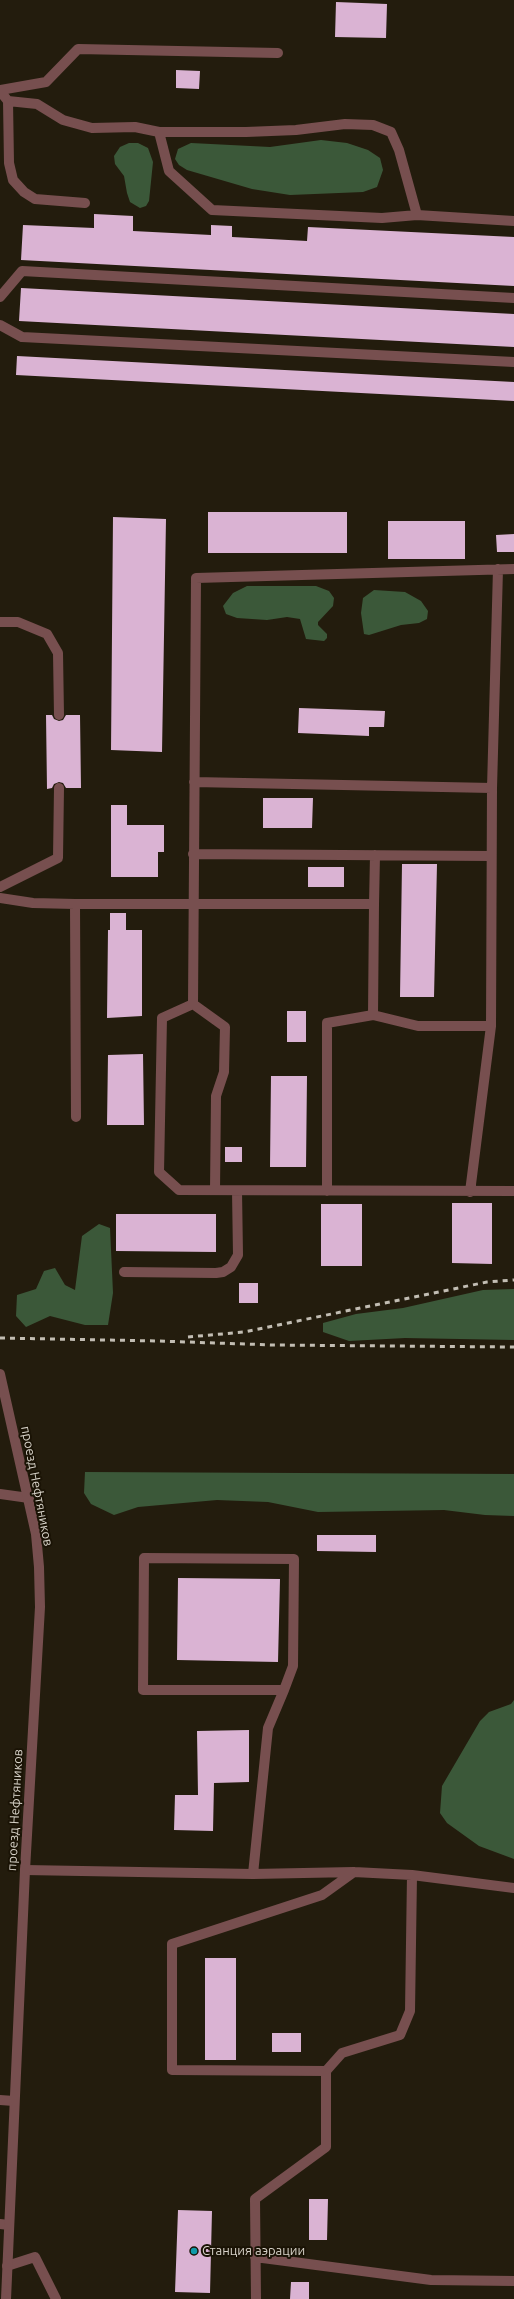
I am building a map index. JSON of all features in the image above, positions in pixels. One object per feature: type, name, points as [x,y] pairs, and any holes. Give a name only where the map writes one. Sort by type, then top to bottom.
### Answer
[{"type":"street","points":[[85,203],[35,199],[24,192],[13,180],[9,163],[8,101],[0,91],[46,82],[78,50],[278,52]]},
{"type":"street","points":[[8,101],[37,104],[63,120],[92,128],[135,127],[159,132],[246,132],[296,130],[345,124],[373,125],[391,132],[399,150],[417,215]]},
{"type":"street","points":[[159,132],[169,171],[212,210],[382,218],[417,215],[514,221]]},
{"type":"street","points":[[0,297],[22,272],[514,298]]},
{"type":"street","points":[[0,325],[22,337],[514,362]]},
{"type":"street","points":[[470,1192],[490,1026],[492,788],[498,569]]},
{"type":"street","points":[[193,1004],[196,578],[514,569]]},
{"type":"street","points":[[0,622],[18,622],[47,634],[58,652],[59,715]]},
{"type":"street","points":[[194,782],[492,788]]},
{"type":"street","points":[[0,887],[58,858],[59,788]]},
{"type":"street","points":[[193,854],[491,856]]},
{"type":"street","points":[[373,1015],[375,855]]},
{"type":"street","points":[[0,898],[33,903],[75,904],[374,904]]},
{"type":"street","points":[[75,904],[76,1117]]},
{"type":"street","points":[[193,1004],[162,1018],[159,1172],[179,1190],[514,1191]]},
{"type":"street","points":[[193,1004],[225,1027],[224,1072],[216,1096],[215,1190]]},
{"type":"street","points":[[327,1191],[327,1023],[373,1015],[418,1026],[490,1026]]},
{"type":"street","points":[[124,1272],[216,1273],[223,1272],[231,1268],[238,1255],[237,1191]]},
{"type":"street","name":"проезд Нефтяников","points":[[0,1374],[29,1498],[39,1567],[40,1607],[14,2101],[5,2224],[7,2266],[6,2299]]},
{"type":"street","points":[[0,1494],[29,1498]]},
{"type":"street","points":[[253,1874],[268,1728],[284,1690],[293,1666],[294,1559],[144,1558],[143,1690],[284,1690]]},
{"type":"street","points":[[25,1870],[253,1874],[354,1872],[412,1875],[514,1888]]},
{"type":"street","points":[[326,2071],[172,2070],[172,1944],[322,1895],[354,1872]]},
{"type":"street","points":[[256,2299],[255,2199],[326,2147],[326,2071],[342,2053],[400,2035],[410,2011],[412,1875]]},
{"type":"street","points":[[0,2100],[14,2101]]},
{"type":"street","points":[[7,2266],[35,2257],[56,2299]]},
{"type":"street","points":[[255,2257],[431,2280],[514,2281]]},
{"type":"green space","points":[[321,140],[347,143],[368,150],[380,158],[383,170],[377,187],[363,192],[290,195],[252,189],[187,170],[179,165],[175,159],[178,149],[191,143],[270,147]]},
{"type":"green space","points":[[129,143],[138,143],[148,148],[153,162],[149,201],[146,206],[140,208],[130,202],[124,176],[115,164],[114,156],[120,147]]},
{"type":"green space","points":[[247,586],[316,586],[329,591],[334,598],[333,606],[318,622],[318,625],[327,634],[327,638],[324,641],[306,639],[300,619],[287,617],[267,620],[237,618],[226,614],[223,606],[233,593]]},
{"type":"green space","points":[[374,590],[405,592],[421,601],[428,611],[427,619],[419,623],[401,625],[369,635],[364,634],[361,613],[363,598]]},
{"type":"green space","points":[[99,1224],[110,1228],[113,1293],[108,1325],[85,1325],[50,1316],[26,1327],[16,1316],[17,1295],[36,1289],[44,1271],[55,1268],[65,1285],[75,1290],[82,1236]]},
{"type":"green space","points":[[514,1289],[514,1340],[405,1338],[349,1341],[323,1332],[323,1323],[356,1314],[403,1308],[483,1290]]},
{"type":"green space","points":[[85,1472],[514,1474],[514,1516],[485,1515],[444,1510],[318,1512],[268,1502],[217,1500],[138,1507],[114,1515],[91,1504],[84,1493]]},
{"type":"green space","points":[[514,1700],[514,1859],[479,1846],[447,1823],[440,1813],[442,1786],[480,1721],[489,1712],[511,1704]]},
{"type":"building","points":[[336,2],[387,4],[386,38],[335,37]]},
{"type":"building","points":[[176,70],[200,71],[199,89],[176,88]]},
{"type":"building","points":[[94,214],[133,216],[133,231],[211,235],[211,225],[232,226],[232,237],[307,241],[308,227],[514,237],[514,286],[21,260],[23,225],[94,228]]},
{"type":"building","points":[[21,288],[514,314],[514,347],[19,321]]},
{"type":"building","points":[[17,356],[514,382],[514,401],[16,375]]},
{"type":"building","points":[[208,512],[347,512],[347,553],[208,553]]},
{"type":"building","points":[[113,517],[166,519],[162,752],[111,750]]},
{"type":"building","points":[[388,521],[465,521],[465,559],[388,559]]},
{"type":"building","points":[[514,534],[514,552],[497,552],[496,535]]},
{"type":"building","points":[[299,708],[385,711],[384,727],[369,727],[369,736],[298,733]]},
{"type":"building","points":[[46,715],[52,715],[54,719],[59,721],[63,720],[66,715],[80,715],[81,788],[66,788],[63,783],[59,782],[54,784],[52,788],[47,789]]},
{"type":"building","points":[[263,798],[313,798],[312,828],[263,828]]},
{"type":"building","points":[[111,805],[127,805],[127,825],[164,825],[164,852],[158,852],[158,877],[111,877]]},
{"type":"building","points":[[402,864],[437,864],[434,997],[400,997]]},
{"type":"building","points":[[308,867],[344,867],[344,887],[308,887]]},
{"type":"building","points":[[110,913],[126,913],[126,930],[142,930],[142,1016],[107,1018],[108,930],[110,930]]},
{"type":"building","points":[[287,1011],[306,1011],[306,1042],[287,1042]]},
{"type":"building","points":[[143,1054],[144,1125],[107,1125],[108,1055]]},
{"type":"building","points":[[271,1076],[307,1076],[306,1167],[270,1167]]},
{"type":"building","points":[[225,1147],[242,1147],[242,1162],[225,1162]]},
{"type":"building","points":[[452,1203],[492,1203],[492,1264],[452,1263]]},
{"type":"building","points":[[321,1204],[362,1204],[362,1266],[321,1266]]},
{"type":"building","points":[[116,1214],[216,1214],[216,1252],[116,1251]]},
{"type":"building","points":[[239,1283],[258,1283],[258,1303],[239,1303]]},
{"type":"building","points":[[317,1535],[376,1535],[376,1552],[317,1551]]},
{"type":"building","points":[[178,1578],[280,1579],[278,1662],[177,1660]]},
{"type":"building","points":[[249,1730],[249,1782],[214,1783],[213,1831],[174,1830],[175,1795],[198,1795],[197,1731]]},
{"type":"building","points":[[205,1958],[236,1958],[236,2060],[205,2060]]},
{"type":"building","points":[[272,2033],[301,2033],[301,2052],[272,2052]]},
{"type":"building","points":[[309,2199],[328,2199],[327,2240],[309,2240]]},
{"type":"building","name":"Станция аэрации","points":[[178,2210],[212,2211],[210,2293],[175,2292]]},
{"type":"building","points":[[291,2282],[309,2282],[309,2299],[290,2299]]},
{"type":"railway","points":[[188,1337],[244,1332],[487,1282],[514,1280]]},
{"type":"railway","points":[[0,1338],[273,1345],[514,1347]]},
{"type":"place","name":"Станция аэрации","points":[[194,2251]]}]
